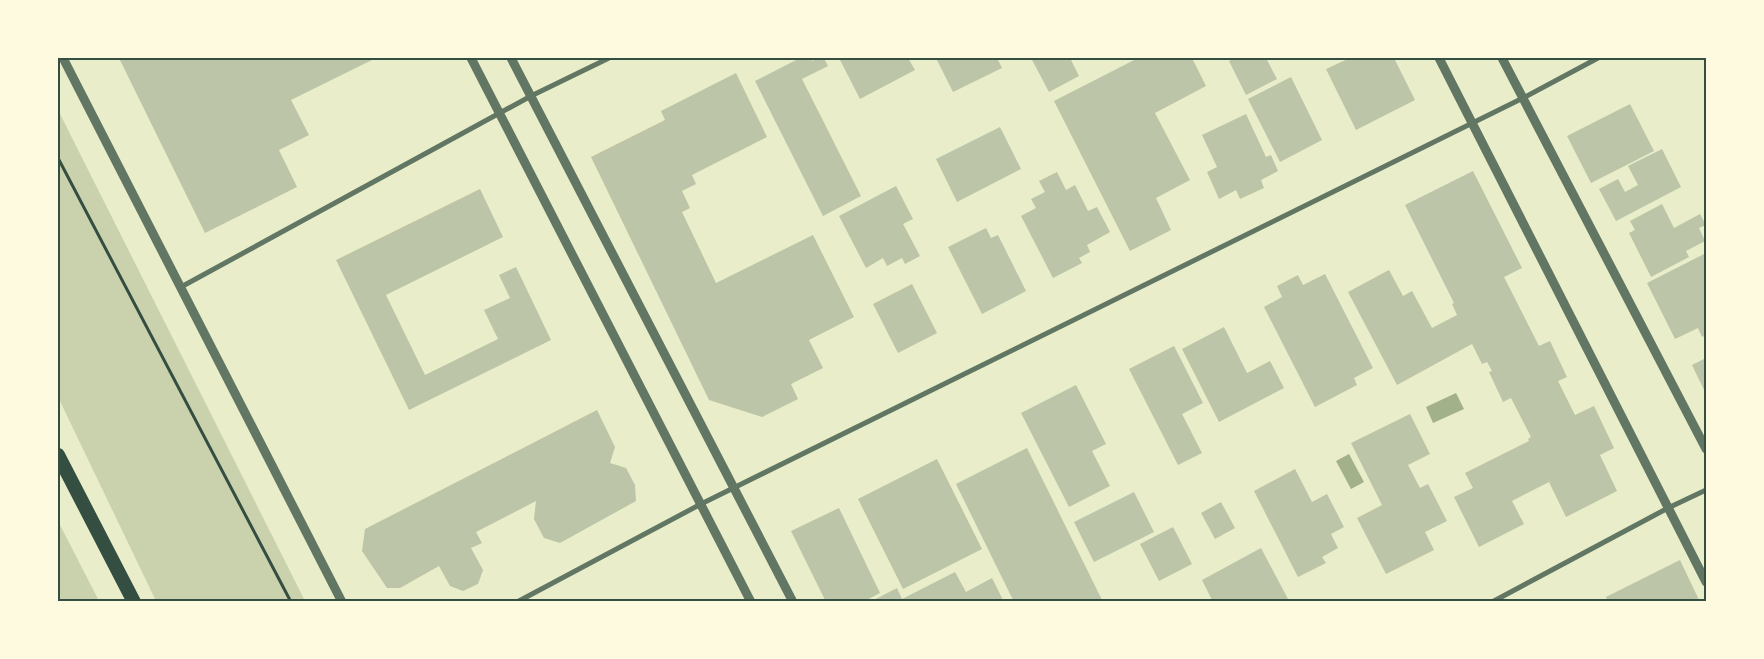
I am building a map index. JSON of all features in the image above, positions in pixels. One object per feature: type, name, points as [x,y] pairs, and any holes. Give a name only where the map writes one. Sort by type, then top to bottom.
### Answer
[{"type":"highway","points":[[58,455],[134,602]]},
{"type":"street","points":[[63,58],[342,602]]},
{"type":"street","points":[[471,58],[751,602]]},
{"type":"street","points":[[511,58],[793,602]]},
{"type":"street","points":[[181,287],[499,113],[609,58]]},
{"type":"street","points":[[1439,58],[1706,582]]},
{"type":"street","points":[[1502,58],[1706,449]]},
{"type":"street","points":[[517,602],[701,504],[1523,98],[1598,58]]},
{"type":"street","points":[[1492,602],[1668,508],[1706,490]]},
{"type":"path","points":[[58,158],[291,602]]},
{"type":"shaded area","points":[[58,110],[305,601],[156,601],[58,397]]},
{"type":"shaded area","points":[[1456,393],[1464,409],[1433,423],[1426,407]]},
{"type":"shaded area","points":[[1349,454],[1364,482],[1351,489],[1336,461]]},
{"type":"shaded area","points":[[58,521],[99,601],[58,601]]},
{"type":"building","points":[[119,58],[376,58],[291,100],[309,135],[279,150],[297,187],[205,233]]},
{"type":"building","points":[[798,58],[811,58],[812,61],[824,58],[828,66],[802,79],[861,196],[823,216],[755,81]]},
{"type":"building","points":[[839,58],[908,58],[915,70],[860,99]]},
{"type":"building","points":[[936,58],[997,58],[1002,68],[953,92]]},
{"type":"building","points":[[1031,58],[1070,58],[1079,76],[1049,92]]},
{"type":"building","points":[[1138,58],[1192,58],[1206,86],[1155,113],[1190,180],[1156,198],[1171,230],[1130,251],[1054,101]]},
{"type":"building","points":[[1235,58],[1266,58],[1277,79],[1246,95],[1229,61]]},
{"type":"building","points":[[1350,58],[1394,58],[1415,100],[1356,130],[1326,69]]},
{"type":"building","points":[[736,73],[767,137],[692,175],[696,184],[682,191],[690,208],[682,212],[716,283],[813,235],[854,317],[809,340],[823,368],[791,384],[798,399],[762,417],[709,400],[591,157],[665,120],[661,111]]},
{"type":"building","points":[[1291,77],[1322,140],[1280,162],[1248,99]]},
{"type":"building","points":[[1630,104],[1654,151],[1591,183],[1567,136]]},
{"type":"building","points":[[1246,114],[1266,157],[1271,155],[1278,171],[1261,180],[1264,188],[1240,199],[1236,190],[1219,199],[1207,172],[1217,167],[1202,135]]},
{"type":"building","points":[[1000,127],[1021,169],[957,202],[936,159]]},
{"type":"building","points":[[1662,149],[1681,187],[1616,221],[1599,189],[1618,179],[1625,192],[1638,185],[1628,166]]},
{"type":"building","points":[[1473,171],[1522,268],[1504,277],[1539,346],[1550,341],[1567,377],[1558,381],[1575,415],[1594,406],[1614,448],[1600,455],[1617,491],[1566,517],[1549,482],[1512,501],[1524,524],[1479,547],[1454,497],[1473,488],[1465,473],[1529,441],[1528,439],[1531,437],[1511,398],[1503,402],[1489,372],[1492,371],[1487,362],[1482,364],[1472,344],[1397,385],[1348,292],[1389,270],[1403,296],[1412,291],[1432,328],[1457,315],[1452,304],[1454,303],[1405,205]]},
{"type":"building","points":[[1057,172],[1066,190],[1075,185],[1088,211],[1097,207],[1110,232],[1087,245],[1090,252],[1079,258],[1082,263],[1053,278],[1021,216],[1036,208],[1031,199],[1045,192],[1039,181]]},
{"type":"building","points":[[896,186],[913,219],[903,224],[920,256],[905,264],[902,258],[887,266],[883,258],[866,268],[839,216]]},
{"type":"building","points":[[480,189],[503,237],[386,295],[425,375],[498,339],[484,310],[510,298],[499,275],[516,267],[551,340],[409,410],[336,260]]},
{"type":"building","points":[[1662,204],[1674,228],[1700,214],[1706,225],[1699,228],[1705,241],[1686,251],[1689,257],[1651,277],[1629,233],[1635,230],[1630,221]]},
{"type":"building","points":[[986,228],[991,238],[998,235],[1026,291],[982,314],[948,247]]},
{"type":"building","points":[[1706,253],[1706,335],[1702,337],[1698,328],[1675,339],[1647,283]]},
{"type":"building","points":[[1325,274],[1373,368],[1354,378],[1357,385],[1315,407],[1264,307],[1282,297],[1277,286],[1298,275],[1303,285]]},
{"type":"building","points":[[912,284],[937,333],[898,353],[873,304]]},
{"type":"building","points":[[1224,327],[1247,373],[1270,361],[1284,388],[1219,422],[1182,349]]},
{"type":"building","points":[[1174,346],[1203,403],[1182,414],[1202,453],[1178,465],[1129,369]]},
{"type":"building","points":[[1706,358],[1706,394],[1692,365]]},
{"type":"building","points":[[1076,385],[1106,444],[1092,451],[1110,486],[1069,507],[1021,413]]},
{"type":"building","points":[[597,410],[615,447],[610,463],[626,468],[635,485],[636,501],[560,543],[544,538],[534,519],[536,501],[476,532],[482,543],[471,548],[483,570],[478,584],[463,591],[450,586],[439,566],[400,588],[387,588],[362,551],[365,529]]},
{"type":"building","points":[[1410,414],[1430,454],[1408,465],[1420,488],[1428,484],[1447,521],[1425,532],[1434,550],[1386,574],[1357,518],[1382,505],[1351,443]]},
{"type":"building","points":[[1027,448],[1103,602],[1014,602],[956,484]]},
{"type":"building","points":[[937,459],[982,549],[903,589],[858,499]]},
{"type":"building","points":[[1295,469],[1312,502],[1327,494],[1344,527],[1331,534],[1338,548],[1322,557],[1326,563],[1298,577],[1254,491]]},
{"type":"building","points":[[1134,492],[1154,532],[1094,562],[1074,522]]},
{"type":"building","points":[[1221,502],[1235,528],[1215,539],[1201,513]]},
{"type":"building","points":[[839,508],[880,593],[863,602],[826,602],[791,531]]},
{"type":"building","points":[[1173,527],[1192,564],[1159,581],[1140,544]]},
{"type":"building","points":[[1261,548],[1288,599],[1282,602],[1213,602],[1202,580]]},
{"type":"building","points":[[1680,560],[1700,602],[1608,602],[1606,597]]},
{"type":"building","points":[[955,572],[966,592],[992,578],[1004,602],[870,602],[897,588],[902,599]]}]
